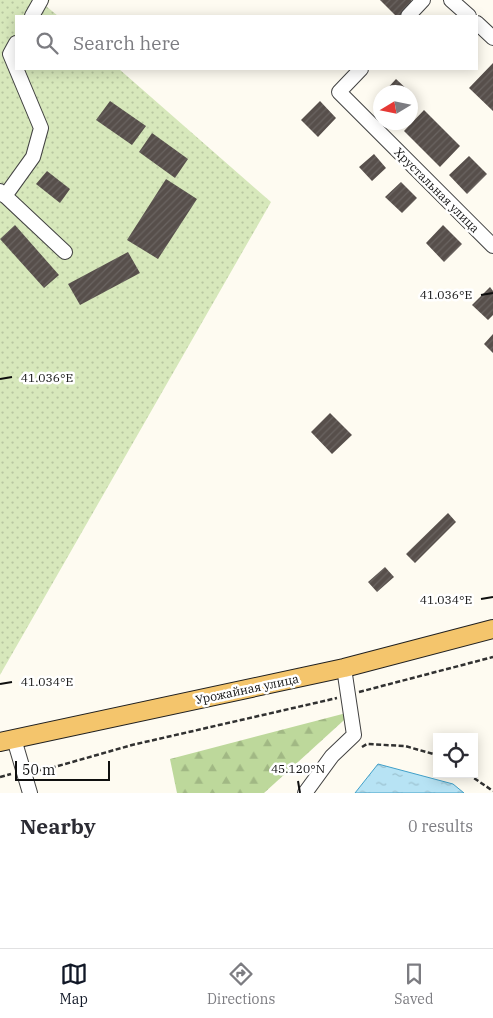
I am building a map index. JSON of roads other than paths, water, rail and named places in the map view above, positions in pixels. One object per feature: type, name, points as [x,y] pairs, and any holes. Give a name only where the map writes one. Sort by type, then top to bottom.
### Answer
[{"type":"main road","name":"Урожайная улица","points":[[7,740],[344,668],[493,629]]},
{"type":"street","points":[[33,15],[41,0]]},
{"type":"street","points":[[409,15],[423,0]]},
{"type":"street","points":[[451,0],[468,15]]},
{"type":"street","points":[[478,24],[493,38]]},
{"type":"street","points":[[15,45],[10,54],[15,66]]},
{"type":"street","points":[[17,70],[42,128],[32,157],[3,193],[65,252]]},
{"type":"street","name":"Хрустальная улица","points":[[360,70],[339,92],[493,246]]},
{"type":"street","points":[[305,793],[332,756],[354,735],[344,668]]},
{"type":"street","points":[[7,740],[24,771],[27,792]]},
{"type":"water","points":[[378,764],[453,784],[464,793],[355,793]]}]
